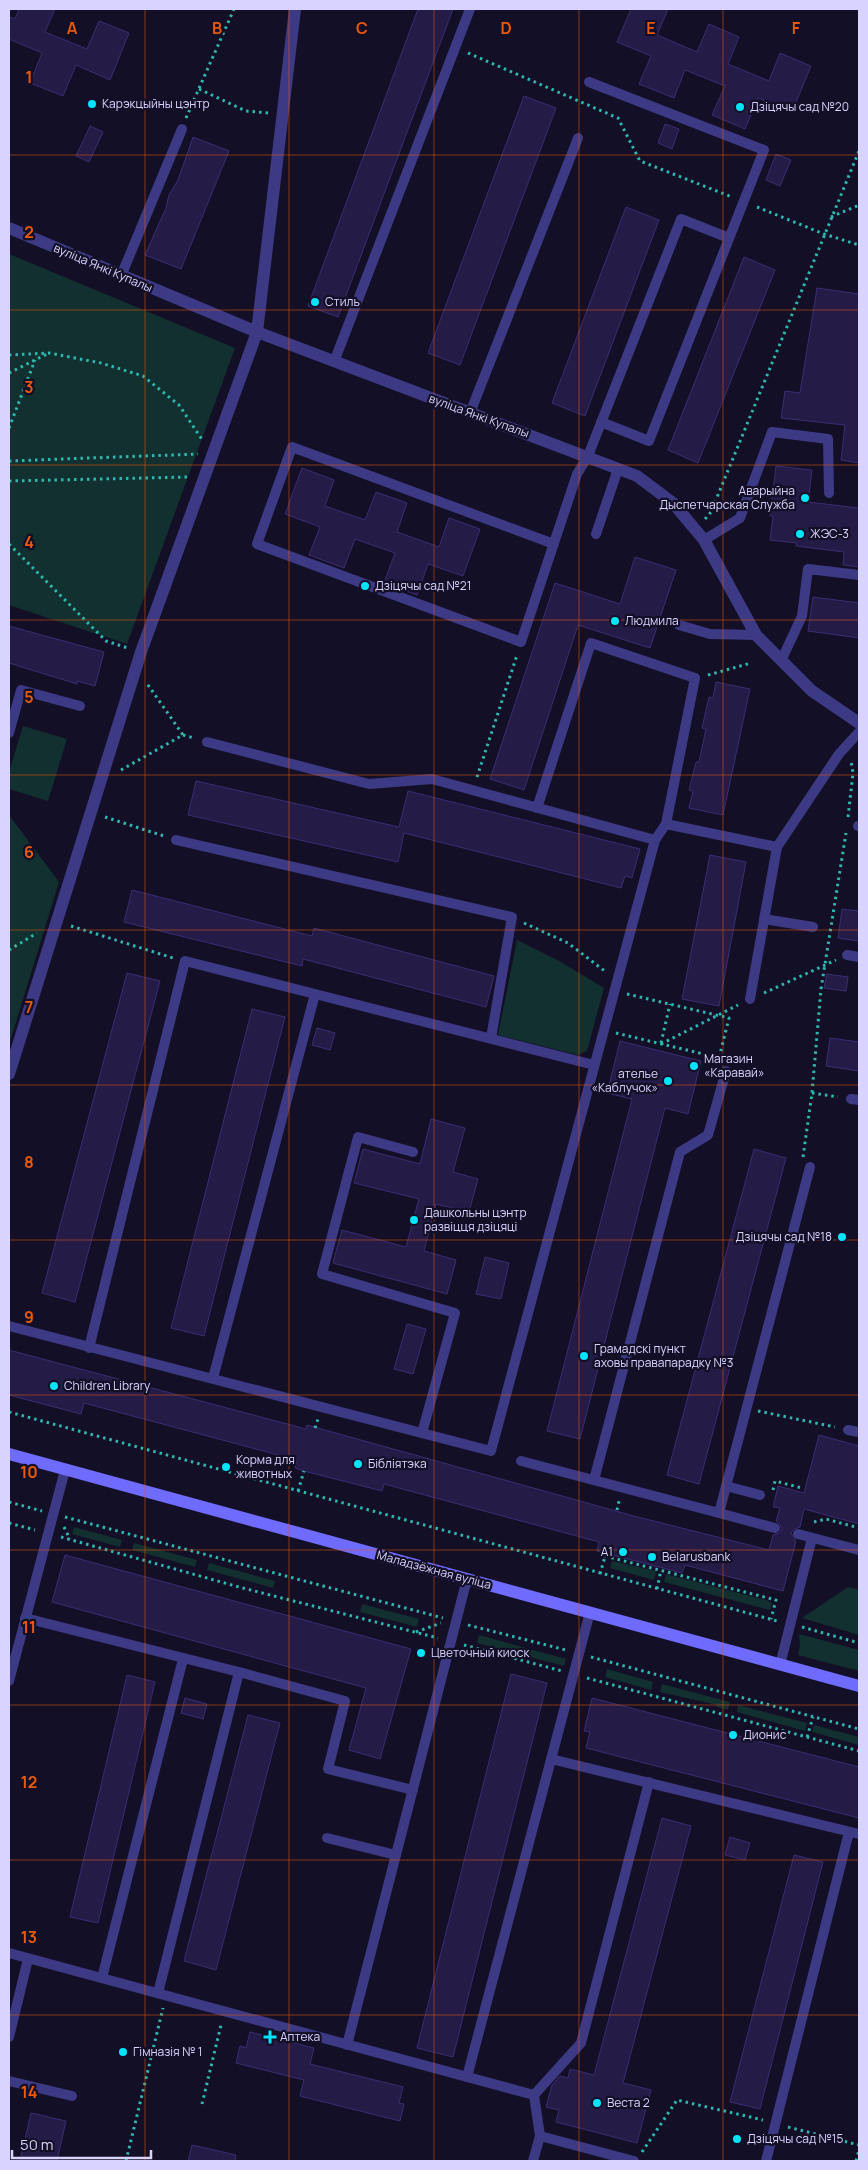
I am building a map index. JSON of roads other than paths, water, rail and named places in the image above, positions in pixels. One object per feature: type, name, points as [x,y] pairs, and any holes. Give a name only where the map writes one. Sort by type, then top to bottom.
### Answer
[{"type":"main road","name":"Маладзёжная вуліца","points":[[9,1454],[859,1686]]},
{"type":"street","points":[[9,1074],[141,652],[203,476],[257,332],[295,9]]},
{"type":"street","name":"вуліца Янкі Купалы","points":[[9,228],[257,332],[637,476],[673,503],[700,536],[756,635],[812,691],[859,723]]},
{"type":"lane","points":[[334,362],[470,9]]},
{"type":"lane","points":[[589,82],[764,150],[649,441],[601,422]]},
{"type":"lane","points":[[121,276],[182,129]]},
{"type":"lane","points":[[470,413],[578,138]]},
{"type":"lane","points":[[554,544],[292,447],[257,544],[522,642],[577,474],[588,456],[681,220],[729,238]]},
{"type":"lane","points":[[700,536],[740,518],[772,432],[828,439],[829,493]]},
{"type":"lane","points":[[596,534],[618,469]]},
{"type":"lane","points":[[781,661],[802,616],[808,569],[859,575]]},
{"type":"lane","points":[[679,625],[710,634],[756,635]]},
{"type":"lane","points":[[9,1326],[495,1452],[654,840],[666,824],[695,678],[591,643],[536,808]]},
{"type":"lane","points":[[9,733],[21,690],[80,706]]},
{"type":"lane","points":[[750,999],[777,847],[859,732]]},
{"type":"lane","points":[[207,742],[369,784],[432,779],[654,840]]},
{"type":"lane","points":[[666,824],[777,847]]},
{"type":"lane","points":[[176,840],[512,917],[491,1038]]},
{"type":"lane","points":[[764,919],[813,928]]},
{"type":"lane","points":[[847,955],[859,957]]},
{"type":"lane","points":[[89,1348],[185,962],[594,1065]]},
{"type":"lane","points":[[213,1378],[315,994]]},
{"type":"lane","points":[[594,1480],[680,1152],[708,1135],[726,1071]]},
{"type":"lane","points":[[413,1152],[358,1137],[322,1274],[455,1313],[422,1433]]},
{"type":"lane","points":[[719,1513],[745,1408],[810,1167]]},
{"type":"lane","points":[[848,1430],[859,1432]]},
{"type":"lane","points":[[521,1461],[775,1528]]},
{"type":"lane","points":[[9,1681],[65,1470]]},
{"type":"lane","points":[[726,1486],[760,1494]]},
{"type":"lane","points":[[798,1534],[859,1550]]},
{"type":"lane","points":[[780,1665],[789,1623],[812,1538]]},
{"type":"lane","points":[[347,2044],[451,1642],[453,1621],[468,1579]]},
{"type":"lane","points":[[467,2077],[590,1612]]},
{"type":"lane","points":[[25,1618],[240,1672],[345,1701],[328,1769],[413,1790]]},
{"type":"lane","points":[[102,1978],[183,1659]]},
{"type":"lane","points":[[162,1994],[240,1672]]},
{"type":"lane","points":[[551,1759],[859,1834]]},
{"type":"lane","points":[[534,2095],[581,2043],[650,1782]]},
{"type":"lane","points":[[766,2161],[848,1832]]},
{"type":"lane","points":[[327,1838],[396,1855]]},
{"type":"lane","points":[[9,1953],[534,2095]]},
{"type":"lane","points":[[9,2037],[28,1959]]},
{"type":"lane","points":[[9,2081],[72,2096]]},
{"type":"lane","points":[[533,2161],[540,2136],[534,2095]]},
{"type":"lane","points":[[540,2136],[638,2157]]},
{"type":"place","name":"Карэкцыйны цэнтр","points":[[92,104]]},
{"type":"place","name":"Дзіцячы сад №20","points":[[740,107]]},
{"type":"place","name":"Стиль","points":[[315,302]]},
{"type":"place","name":"Аварыйна Дыспетчарская Служба","points":[[805,498]]},
{"type":"place","name":"ЖЭС-3","points":[[800,534]]},
{"type":"place","name":"Дзіцячы сад №21","points":[[365,586]]},
{"type":"place","name":"Людмила","points":[[615,621]]},
{"type":"place","name":"Магазин «Каравай»","points":[[694,1066]]},
{"type":"place","name":"ателье «Каблучок»","points":[[668,1081]]},
{"type":"place","name":"Дашкольны цэнтр развіцця дзіцяці","points":[[414,1220]]},
{"type":"place","name":"Дзіцячы сад №18","points":[[842,1237]]},
{"type":"place","name":"Грамадскі пункт аховы правапарадку №3","points":[[584,1356]]},
{"type":"place","name":"Children Library","points":[[54,1386]]},
{"type":"place","name":"Бібліятэка","points":[[358,1464]]},
{"type":"place","name":"Корма для животных","points":[[226,1467]]},
{"type":"place","name":"A1","points":[[623,1552]]},
{"type":"place","name":"Belarusbank","points":[[652,1557]]},
{"type":"place","name":"Цветочный киоск","points":[[421,1653]]},
{"type":"place","name":"Дионис","points":[[733,1735]]},
{"type":"place","name":"Аптека","points":[[270,2037]]},
{"type":"place","name":"Гімназія № 1","points":[[123,2052]]},
{"type":"place","name":"Веста 2","points":[[597,2103]]},
{"type":"place","name":"Дзіцячы сад №15","points":[[737,2139]]}]
